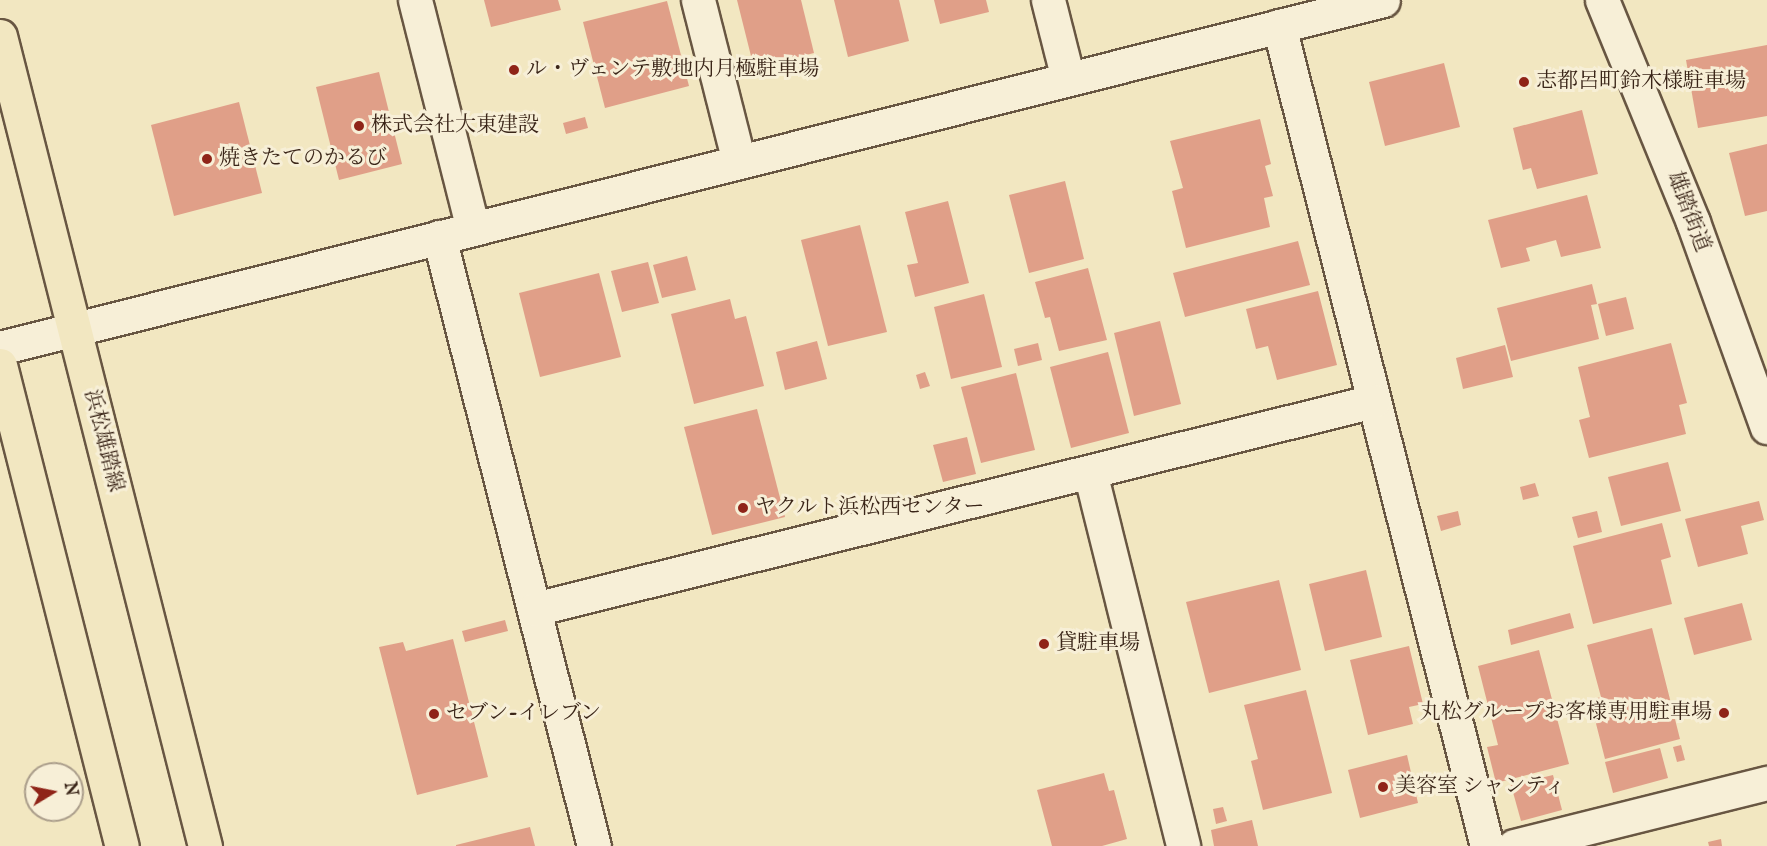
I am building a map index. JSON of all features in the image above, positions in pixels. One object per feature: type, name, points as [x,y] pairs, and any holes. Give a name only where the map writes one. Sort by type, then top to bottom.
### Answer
[{"type":"main road","name":"浜松雄踏線","points":[[0,36],[205,846]]},
{"type":"main road","points":[[0,365],[122,846]]},
{"type":"street","points":[[415,0],[473,228]]},
{"type":"street","points":[[698,0],[739,162]]},
{"type":"street","points":[[1048,0],[1068,79]]},
{"type":"street","points":[[0,348],[1383,0]]},
{"type":"street","name":"雄踏街道","points":[[1602,0],[1693,222],[1767,427]]},
{"type":"street","points":[[1279,26],[1487,846]]},
{"type":"street","points":[[439,237],[594,846]]},
{"type":"street","points":[[534,609],[1374,401]]},
{"type":"street","points":[[1090,472],[1183,846]]},
{"type":"street","points":[[1514,846],[1767,783]]},
{"type":"building","points":[[484,0],[558,0],[561,10],[491,27]]},
{"type":"building","points":[[737,0],[801,0],[814,53],[754,68]]},
{"type":"building","points":[[834,0],[899,0],[909,41],[848,57]]},
{"type":"building","points":[[934,0],[986,0],[989,12],[940,24]]},
{"type":"building","points":[[667,1],[689,86],[605,108],[583,22]]},
{"type":"building","points":[[1767,45],[1767,116],[1698,128],[1686,60]]},
{"type":"building","points":[[1444,63],[1460,127],[1385,146],[1369,82]]},
{"type":"building","points":[[379,72],[402,164],[339,180],[316,87]]},
{"type":"building","name":"焼きたてのかるび","points":[[239,102],[262,193],[174,216],[151,125]]},
{"type":"building","points":[[1582,110],[1598,174],[1537,189],[1531,168],[1523,170],[1513,128]]},
{"type":"building","points":[[585,117],[588,128],[566,134],[563,123]]},
{"type":"building","points":[[1260,119],[1271,164],[1265,166],[1273,196],[1264,198],[1270,227],[1186,248],[1172,191],[1183,188],[1170,141]]},
{"type":"building","points":[[1767,144],[1767,211],[1745,216],[1729,153]]},
{"type":"building","points":[[1065,181],[1084,259],[1029,273],[1009,195]]},
{"type":"building","points":[[1587,195],[1601,248],[1561,257],[1556,240],[1526,248],[1530,261],[1501,268],[1488,220]]},
{"type":"building","points":[[948,201],[969,283],[915,297],[907,265],[918,263],[905,212]]},
{"type":"building","points":[[860,225],[887,332],[828,346],[801,240]]},
{"type":"building","points":[[1298,241],[1310,285],[1185,317],[1173,273]]},
{"type":"building","points":[[687,256],[696,290],[662,298],[653,265]]},
{"type":"building","points":[[648,262],[659,303],[622,312],[611,271]]},
{"type":"building","points":[[1088,268],[1107,340],[1059,351],[1050,317],[1045,318],[1035,282]]},
{"type":"building","points":[[599,273],[621,357],[540,377],[519,293]]},
{"type":"building","points":[[1592,284],[1597,304],[1591,305],[1599,339],[1511,361],[1497,308]]},
{"type":"building","points":[[1318,291],[1337,365],[1277,380],[1268,346],[1256,349],[1246,309]]},
{"type":"building","points":[[984,294],[1002,367],[951,379],[934,307]]},
{"type":"building","points":[[1626,297],[1634,329],[1606,336],[1598,304]]},
{"type":"building","points":[[730,299],[735,319],[746,316],[764,386],[694,404],[671,314]]},
{"type":"building","points":[[1160,321],[1181,404],[1134,416],[1114,333]]},
{"type":"building","points":[[817,341],[827,379],[785,390],[776,352]]},
{"type":"building","points":[[1038,343],[1042,360],[1018,366],[1014,349]]},
{"type":"building","points":[[1671,343],[1687,403],[1679,405],[1686,434],[1589,458],[1579,420],[1590,417],[1578,367]]},
{"type":"building","points":[[1505,345],[1513,377],[1463,389],[1456,358]]},
{"type":"building","points":[[1108,352],[1129,433],[1071,448],[1050,367]]},
{"type":"building","points":[[925,372],[930,386],[920,389],[916,375]]},
{"type":"building","points":[[1016,373],[1035,450],[981,463],[961,387]]},
{"type":"building","points":[[757,409],[785,517],[712,535],[684,427]]},
{"type":"building","points":[[967,437],[976,474],[943,482],[933,445]]},
{"type":"building","points":[[1668,462],[1681,511],[1621,526],[1608,477]]},
{"type":"building","points":[[1535,483],[1539,496],[1523,500],[1520,487]]},
{"type":"building","points":[[1759,501],[1764,520],[1741,526],[1748,554],[1698,567],[1685,519]]},
{"type":"building","points":[[1458,511],[1461,525],[1441,531],[1437,516]]},
{"type":"building","points":[[1597,511],[1602,532],[1578,538],[1572,517]]},
{"type":"building","points":[[1662,523],[1671,557],[1661,560],[1672,604],[1593,624],[1573,546]]},
{"type":"building","points":[[1366,570],[1382,637],[1325,651],[1309,584]]},
{"type":"building","points":[[1279,580],[1301,670],[1209,693],[1186,602]]},
{"type":"building","points":[[1742,603],[1752,640],[1694,655],[1684,618]]},
{"type":"building","points":[[1570,613],[1574,628],[1511,645],[1508,630]]},
{"type":"building","points":[[505,620],[508,631],[465,642],[462,631]]},
{"type":"building","points":[[1652,628],[1680,739],[1605,759],[1590,700],[1601,697],[1587,645]]},
{"type":"building","name":"セブン-イレブン","points":[[453,639],[488,777],[417,795],[379,647],[403,642],[406,651]]},
{"type":"building","points":[[1409,646],[1423,704],[1409,707],[1413,724],[1368,735],[1350,660]]},
{"type":"building","points":[[1539,650],[1569,764],[1496,783],[1487,747],[1498,745],[1478,666]]},
{"type":"building","points":[[1306,690],[1332,793],[1263,810],[1251,761],[1258,759],[1244,705]]},
{"type":"building","points":[[1681,745],[1685,760],[1677,762],[1673,747]]},
{"type":"building","points":[[1660,748],[1668,778],[1613,793],[1605,762]]},
{"type":"building","name":"美容室 シャンティ","points":[[1407,755],[1418,803],[1360,818],[1348,770]]},
{"type":"building","points":[[1104,773],[1109,791],[1114,790],[1127,839],[1102,846],[1052,846],[1037,790]]},
{"type":"building","points":[[1553,775],[1562,810],[1521,821],[1511,785]]},
{"type":"building","points":[[1223,807],[1227,821],[1216,824],[1213,809]]},
{"type":"building","points":[[1252,820],[1258,846],[1214,846],[1211,830]]},
{"type":"building","points":[[530,827],[535,846],[456,846],[456,845]]},
{"type":"building","points":[[1721,839],[1722,846],[1709,846],[1708,842]]},
{"type":"place","name":"ル・ヴェンテ敷地内月極駐車場","points":[[514,70]]},
{"type":"place","name":"志都呂町鈴木様駐車場","points":[[1524,82]]},
{"type":"place","name":"株式会社大東建設","points":[[359,126]]},
{"type":"place","name":"焼きたてのかるび","points":[[207,159]]},
{"type":"place","name":"ヤクルト浜松西センター","points":[[743,508]]},
{"type":"place","name":"貸駐車場","points":[[1044,644]]},
{"type":"place","name":"丸松グループお客様専用駐車場","points":[[1724,713]]},
{"type":"place","name":"セブン-イレブン","points":[[434,714]]},
{"type":"place","name":"美容室 シャンティ","points":[[1383,787]]}]
